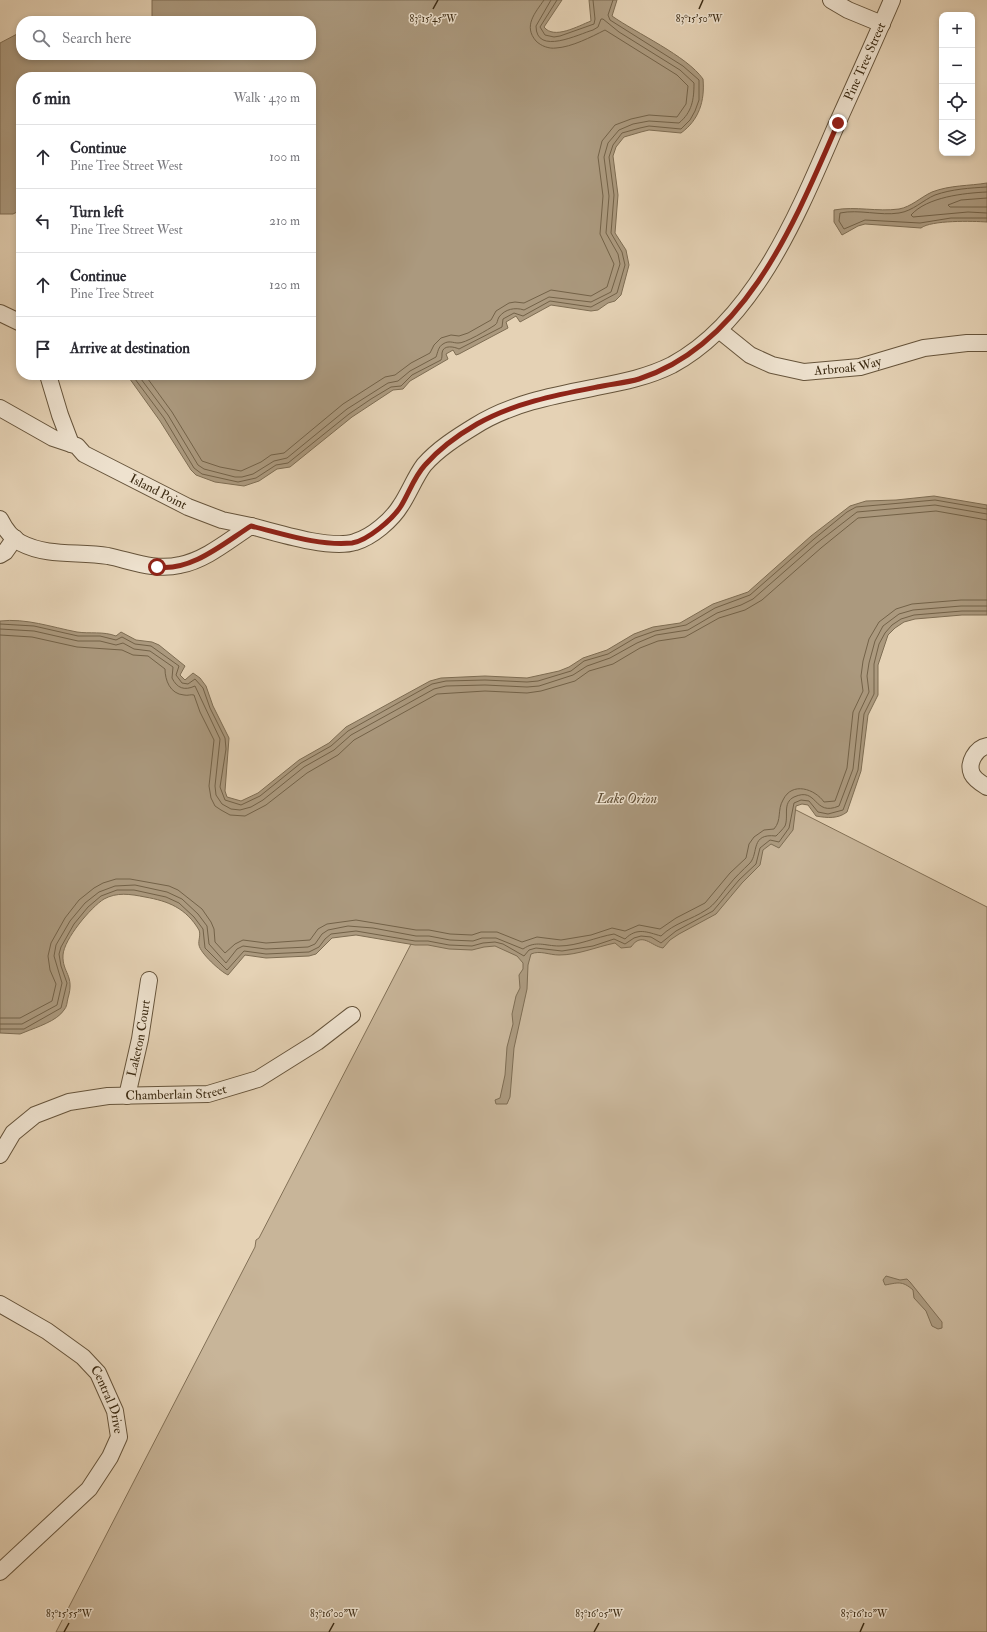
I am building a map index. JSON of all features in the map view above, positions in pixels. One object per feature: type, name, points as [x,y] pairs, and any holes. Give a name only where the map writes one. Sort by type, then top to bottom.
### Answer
[{"type":"street","points":[[831,0],[848,10],[882,24]]},
{"type":"street","name":"Pine Tree Street","points":[[251,526],[327,544],[354,543],[375,532],[400,508],[423,466],[446,445],[478,424],[518,406],[561,394],[638,379],[672,365],[703,345],[731,318],[763,273],[795,219],[892,0]]},
{"type":"street","points":[[0,313],[16,321]]},
{"type":"street","name":"Arbroak Way","points":[[718,330],[750,355],[772,365],[804,372],[860,367],[924,348],[967,343],[987,343]]},
{"type":"street","points":[[50,380],[71,444]]},
{"type":"street","name":"Island Point","points":[[0,408],[53,438],[77,446],[91,457],[188,507],[222,520],[251,526]]},
{"type":"street","points":[[0,519],[7,532],[21,543],[46,552],[108,556],[139,564],[165,568],[182,565],[210,552],[251,526]]},
{"type":"street","points":[[0,555],[5,552],[15,538]]},
{"type":"street","points":[[987,746],[982,747],[977,752],[972,761],[971,768],[972,775],[987,787]]},
{"type":"street","name":"Laketon Court","points":[[127,1096],[140,1039],[149,980]]},
{"type":"street","name":"Chamberlain Street","points":[[0,1155],[13,1133],[35,1115],[69,1102],[127,1096],[208,1094],[258,1079],[317,1042],[352,1015]]},
{"type":"street","name":"Central Drive","points":[[0,1304],[47,1330],[83,1357],[98,1373],[115,1411],[118,1437],[110,1457],[89,1489],[0,1572]]},
{"type":"shaded area","points":[[546,683],[987,907],[987,1632],[56,1632],[255,1247],[256,1240],[259,1238]]},
{"type":"water","points":[[152,0],[562,0],[544,27],[548,31],[560,32],[573,29],[591,21],[589,0],[617,0],[612,16],[674,53],[695,70],[703,79],[702,102],[700,109],[692,122],[681,133],[649,130],[624,137],[616,147],[613,156],[618,195],[615,233],[626,250],[629,265],[621,295],[615,301],[608,303],[598,310],[591,311],[551,305],[520,322],[516,316],[506,322],[508,328],[459,354],[456,355],[453,350],[446,354],[448,359],[410,381],[403,389],[393,390],[352,417],[290,467],[277,469],[259,481],[244,486],[215,482],[196,475],[191,470],[160,421],[131,380],[316,380],[316,72],[16,72],[16,212],[13,214],[0,214],[0,43],[16,35],[16,60],[316,60],[316,16],[152,16]]},
{"type":"water","points":[[987,183],[987,222],[943,222],[926,225],[921,228],[865,224],[858,226],[842,235],[834,222],[834,210],[899,209],[908,206],[932,192],[953,187]]},
{"type":"water","name":"Lake Orion","points":[[934,496],[987,505],[987,615],[962,615],[915,619],[904,622],[888,635],[878,665],[878,695],[868,715],[861,771],[847,812],[836,817],[824,817],[816,816],[808,805],[802,804],[796,806],[793,830],[779,848],[771,844],[763,850],[760,865],[742,883],[716,914],[679,934],[670,940],[663,948],[647,941],[639,940],[631,947],[621,948],[615,943],[566,955],[538,952],[531,954],[528,965],[527,989],[514,1048],[510,1097],[507,1104],[496,1104],[495,1100],[500,1098],[505,1075],[507,1047],[513,1024],[512,1014],[516,996],[520,988],[519,975],[523,969],[523,963],[517,956],[495,946],[472,950],[449,949],[356,935],[332,938],[316,954],[309,956],[266,958],[245,955],[228,975],[203,953],[199,945],[199,930],[188,916],[169,903],[134,895],[119,894],[104,899],[92,909],[73,932],[63,955],[70,990],[65,1009],[61,1014],[46,1023],[20,1034],[0,1033],[0,621],[10,620],[29,622],[77,632],[116,636],[121,632],[136,640],[152,642],[159,645],[185,666],[180,675],[185,680],[193,673],[200,678],[206,686],[213,706],[229,738],[225,791],[227,797],[241,801],[258,793],[299,760],[329,743],[346,727],[430,681],[441,678],[485,676],[527,678],[559,671],[569,667],[583,658],[607,650],[634,634],[653,627],[680,623],[713,604],[748,592],[811,536],[850,506],[866,501],[896,500]]},
{"type":"water","points":[[886,1276],[900,1280],[907,1279],[942,1322],[942,1328],[938,1329],[932,1326],[926,1311],[914,1298],[913,1290],[902,1283],[885,1285],[883,1280]]},
{"type":"route","points":[[157,567],[165,568],[182,565],[210,552],[251,526],[327,544],[354,543],[375,532],[400,508],[423,466],[446,445],[478,424],[518,406],[561,394],[638,379],[672,365],[703,345],[731,318],[763,273],[795,219],[838,123]]}]
